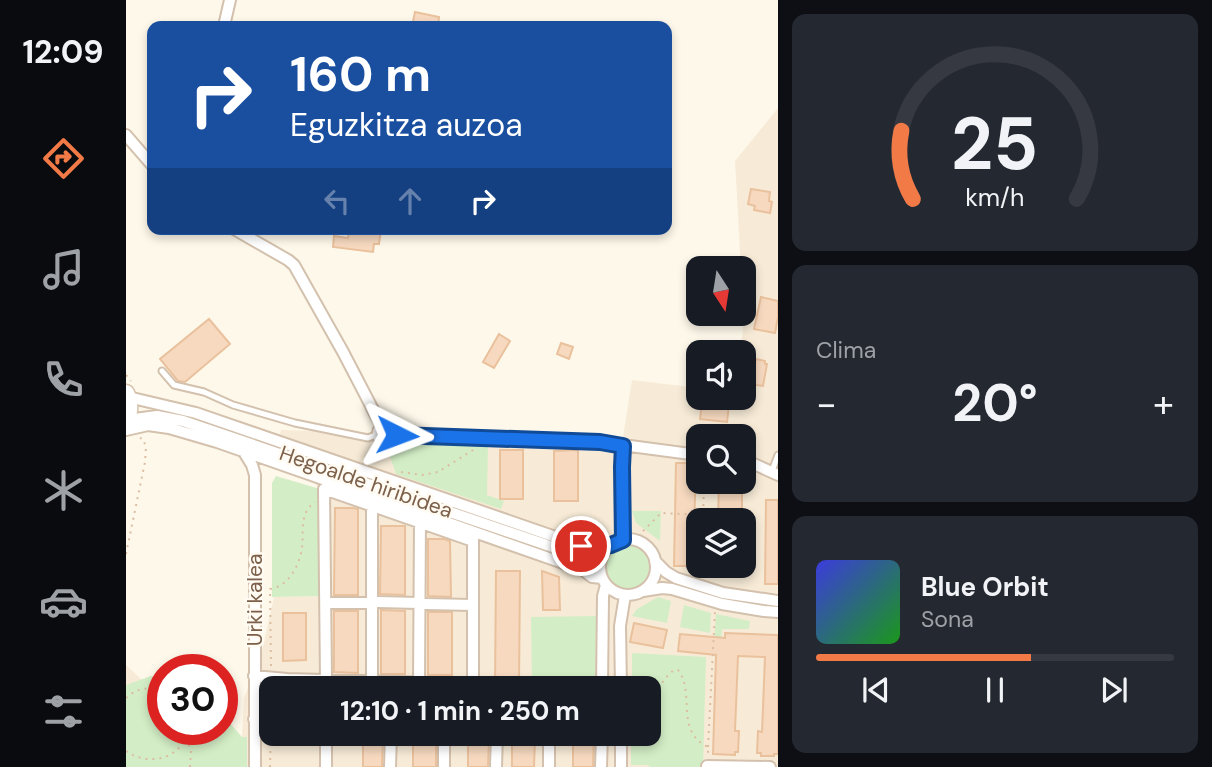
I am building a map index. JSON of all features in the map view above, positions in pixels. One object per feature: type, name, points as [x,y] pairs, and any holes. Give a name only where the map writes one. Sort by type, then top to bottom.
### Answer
[{"type":"main road","points":[[126,424],[130,405],[127,395]]},
{"type":"street","points":[[225,21],[230,0]]},
{"type":"street","points":[[126,135],[147,159]]},
{"type":"street","points":[[244,235],[294,265],[343,352],[380,430],[381,440],[386,443],[392,442],[397,435],[600,442],[686,454]]},
{"type":"street","points":[[127,395],[196,413],[576,544],[594,547],[623,540],[641,542],[650,550],[656,568],[653,581],[643,591]]},
{"type":"street","name":"Hegoalde hiribidea","points":[[126,424],[157,416],[183,421],[573,554],[603,577]]},
{"type":"street","points":[[126,424],[169,428],[216,442],[473,536],[583,570],[592,577],[603,577]]},
{"type":"street","points":[[623,446],[623,540]]},
{"type":"street","points":[[244,452],[256,475]]},
{"type":"street","points":[[256,475],[262,466],[272,462]]},
{"type":"street","points":[[756,465],[775,473]]},
{"type":"street","name":"Urki kalea","points":[[255,767],[256,475]]},
{"type":"street","name":"Hegoalde hiribidea","points":[[326,676],[324,489],[420,522],[473,536]]},
{"type":"street","name":"Hegoalde hiribidea","points":[[372,506],[375,603],[372,676]]},
{"type":"street","name":"Hegoalde hiribidea","points":[[419,676],[422,603],[420,522]]},
{"type":"street","points":[[473,536],[473,676]]},
{"type":"street","points":[[602,676],[601,559],[611,545]]},
{"type":"street","points":[[655,561],[676,578],[723,593],[778,601]]},
{"type":"street","points":[[603,577],[611,590],[625,595],[662,588],[672,589],[722,604],[778,612]]},
{"type":"street","points":[[621,676],[620,626],[625,595]]},
{"type":"street","points":[[332,603],[473,605]]},
{"type":"street","points":[[254,676],[259,676]]},
{"type":"street","points":[[254,719],[259,719]]},
{"type":"street","points":[[326,767],[327,746]]},
{"type":"street","points":[[390,767],[391,746]]},
{"type":"street","points":[[444,746],[444,767]]},
{"type":"street","points":[[496,767],[497,746]]},
{"type":"street","points":[[549,746],[549,767]]},
{"type":"street","points":[[601,767],[602,746]]},
{"type":"street","points":[[621,746],[621,767]]},
{"type":"street","points":[[708,766],[769,767]]},
{"type":"lane","points":[[162,371],[174,385],[295,422],[368,438],[380,430]]},
{"type":"lane","points":[[775,473],[778,455]]},
{"type":"path","points":[[391,474],[403,472],[422,475],[438,472],[473,450],[476,444],[482,443],[482,439]]},
{"type":"path","points":[[126,554],[143,474]]},
{"type":"path","points":[[271,676],[270,589],[289,579],[302,551],[303,517],[309,506],[319,500],[324,489]]},
{"type":"path","points":[[643,531],[661,513],[686,514]]},
{"type":"path","points":[[708,766],[712,629],[715,611]]},
{"type":"path","points":[[661,684],[666,675],[674,670],[678,670],[682,675],[687,718],[699,743],[708,747]]},
{"type":"path","points":[[126,698],[147,688]]},
{"type":"path","points":[[126,751],[141,760],[151,762],[173,755],[182,745]]},
{"type":"path","points":[[189,745],[190,767]]},
{"type":"path","points":[[270,746],[270,767]]},
{"type":"shaded area","points":[[778,108],[778,767],[126,767],[126,665],[143,681],[147,691],[147,745],[238,745],[238,737],[242,737],[244,698],[262,651],[274,597],[322,596],[322,491],[293,468],[277,448],[281,430],[623,437],[632,380],[686,387],[686,410],[756,410],[756,340],[742,340],[743,326],[756,326],[756,256],[740,256],[735,161]]},
{"type":"green space","points":[[405,444],[488,446],[487,495],[504,501],[501,509],[396,474],[388,451]]},
{"type":"green space","points":[[276,476],[320,489],[322,596],[272,597],[272,483]]},
{"type":"green space","points":[[632,511],[661,511],[660,541],[636,523]]},
{"type":"green space","points":[[627,545],[643,551],[649,567],[643,583],[627,589],[611,583],[605,567],[611,551]]},
{"type":"green space","points":[[658,597],[671,601],[667,623],[632,616],[637,609]]},
{"type":"green space","points":[[684,605],[711,613],[710,633],[680,627]]},
{"type":"green space","points":[[716,614],[750,621],[749,629],[722,629],[721,643],[714,643]]},
{"type":"green space","points":[[596,616],[595,676],[532,676],[531,617]]},
{"type":"green space","points":[[632,653],[706,657],[703,767],[631,765],[631,746],[661,746],[661,676],[632,676]]},
{"type":"green space","points":[[147,677],[147,745],[238,745],[238,732],[242,737],[247,737],[247,767],[126,767],[126,685]]},
{"type":"building","points":[[415,12],[439,17],[439,21],[413,21]]},
{"type":"building","points":[[751,189],[770,192],[770,213],[754,210],[755,206],[748,204]]},
{"type":"building","points":[[348,235],[380,235],[379,244],[374,244],[373,252],[333,247],[334,236],[348,238]]},
{"type":"building","points":[[761,297],[778,301],[775,333],[754,329]]},
{"type":"building","points":[[209,319],[230,344],[185,382],[178,381],[160,359]]},
{"type":"building","points":[[499,334],[510,341],[494,368],[483,362]]},
{"type":"building","points":[[561,343],[573,347],[569,359],[557,354]]},
{"type":"building","points":[[756,359],[767,364],[763,386],[756,385]]},
{"type":"building","points":[[701,410],[728,410],[727,422],[700,419]]},
{"type":"building","points":[[500,450],[523,450],[523,499],[500,499]]},
{"type":"building","points":[[578,450],[578,501],[554,501],[554,451]]},
{"type":"building","points":[[676,463],[686,463],[686,494],[695,494],[695,508],[686,508],[686,566],[674,566]]},
{"type":"building","points":[[719,494],[742,494],[742,508],[718,508]]},
{"type":"building","points":[[766,500],[778,500],[778,584],[765,584]]},
{"type":"building","points":[[335,508],[358,509],[358,595],[334,595]]},
{"type":"building","points":[[381,526],[405,526],[405,595],[380,594]]},
{"type":"building","points":[[428,539],[450,541],[451,597],[428,596]]},
{"type":"building","points":[[496,571],[520,571],[519,676],[495,676]]},
{"type":"building","points":[[542,571],[559,577],[560,610],[543,610]]},
{"type":"building","points":[[381,610],[405,611],[405,674],[381,674]]},
{"type":"building","points":[[334,611],[358,611],[358,673],[334,672]]},
{"type":"building","points":[[428,612],[452,612],[452,675],[428,675]]},
{"type":"building","points":[[283,613],[306,613],[306,660],[283,661]]},
{"type":"building","points":[[634,623],[667,630],[663,648],[630,642]]},
{"type":"building","points":[[725,633],[778,635],[778,754],[774,756],[761,756],[761,753],[757,753],[758,731],[762,732],[765,657],[738,656],[735,731],[739,731],[738,752],[735,752],[735,755],[713,754],[716,655],[678,651],[680,634],[725,638]]},
{"type":"building","points":[[363,746],[383,746],[382,767],[363,767]]},
{"type":"building","points":[[413,746],[436,746],[436,767],[413,767]]},
{"type":"building","points":[[468,746],[489,746],[488,767],[468,767]]},
{"type":"building","points":[[512,746],[535,746],[534,767],[512,767]]},
{"type":"building","points":[[573,746],[594,746],[593,767],[573,767]]},
{"type":"route","points":[[397,435],[600,442],[623,446],[623,540],[611,545],[581,546]]}]
